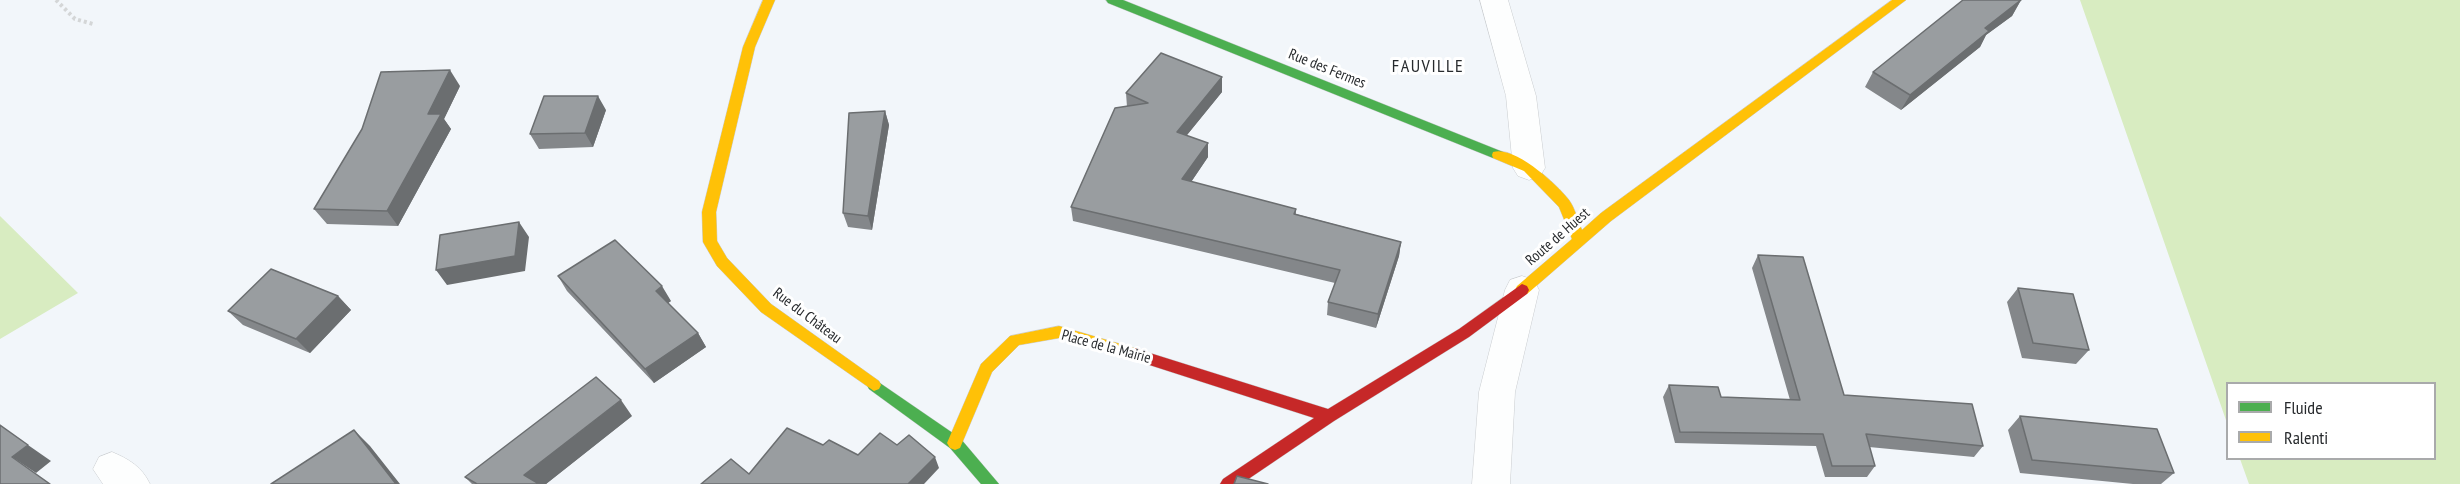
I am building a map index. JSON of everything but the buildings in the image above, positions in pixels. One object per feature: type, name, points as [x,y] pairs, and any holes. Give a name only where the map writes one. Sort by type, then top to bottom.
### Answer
[{"type":"street","name":"Rue du Château","points":[[769,0],[749,46],[709,212],[710,242],[722,262],[766,308],[955,443]]},
{"type":"street","name":"Rue des Fermes","points":[[1112,0],[1529,168]]},
{"type":"street","points":[[1494,0],[1521,96],[1529,168],[1565,204],[1579,239]]},
{"type":"street","name":"Route de Huest","points":[[1228,484],[1329,416],[1464,333],[1522,290],[1606,217],[1900,0]]},
{"type":"street","points":[[1491,484],[1497,392],[1522,290]]},
{"type":"street","name":"Place de la Mairie","points":[[955,443],[986,369],[1015,340],[1059,332],[1329,416]]},
{"type":"street","points":[[955,443],[991,484]]},
{"type":"path","points":[[56,0],[75,19],[93,24]]},
{"type":"green space","points":[[2080,0],[2460,0],[2460,484],[2249,484],[2240,460],[2436,460],[2436,382],[2226,382],[2226,420]]},
{"type":"green space","points":[[0,216],[78,293],[0,339]]},
{"type":"traffic: fast","points":[[1112,0],[1498,155]]},
{"type":"traffic: fast","points":[[874,385],[955,443],[991,484]]},
{"type":"traffic: slow","points":[[769,0],[749,47],[709,212],[710,242],[722,262],[766,308],[874,385]]},
{"type":"traffic: slow","points":[[1522,290],[1606,217],[1900,0]]},
{"type":"traffic: slow","points":[[1498,155],[1529,168],[1565,204],[1579,239]]},
{"type":"traffic: slow","points":[[955,443],[986,368],[1015,340],[1059,332],[1134,354]]},
{"type":"traffic: jam","points":[[1228,484],[1329,416],[1464,333],[1522,290]]},
{"type":"traffic: jam","points":[[1134,354],[1329,416]]},
{"type":"district","name":"FAUVILLE","points":[[1428,67]]}]
